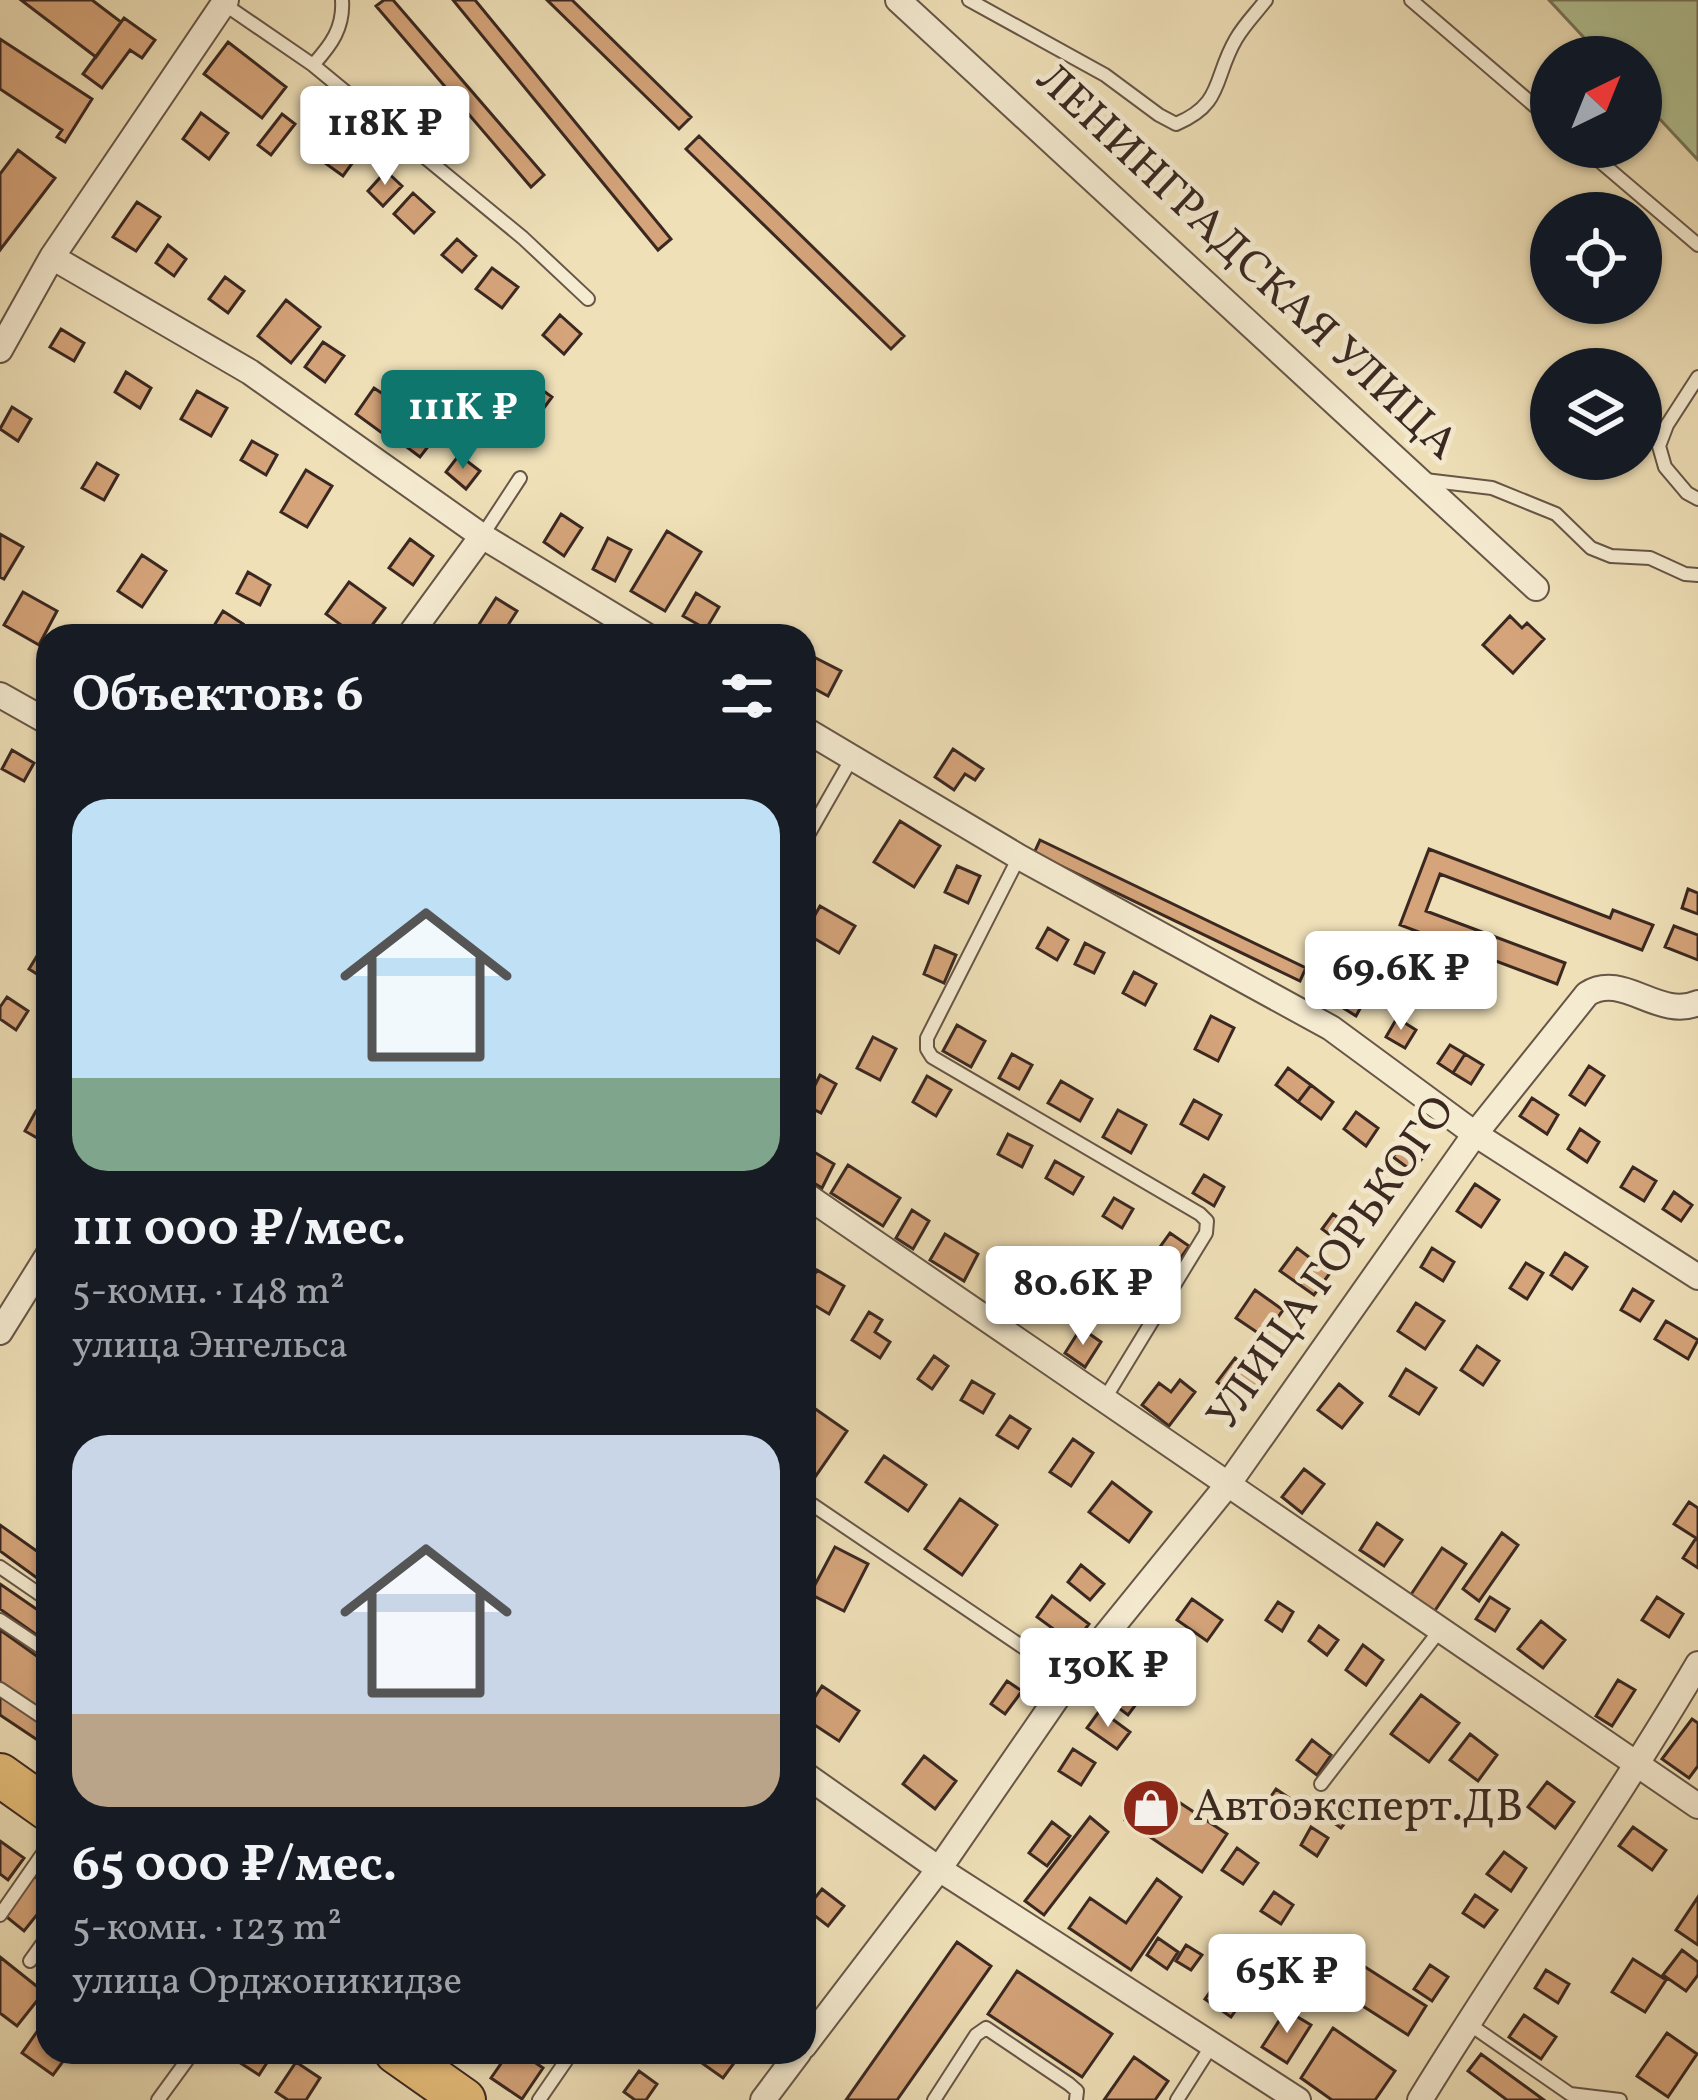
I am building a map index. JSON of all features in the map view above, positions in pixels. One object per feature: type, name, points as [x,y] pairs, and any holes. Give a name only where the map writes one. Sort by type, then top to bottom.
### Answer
[{"type":"highway","points":[[0,1775],[36,1800]]},
{"type":"highway","points":[[413,2064],[464,2100]]},
{"type":"street","name":"ЛЕНИНГРАДСКАЯ УЛИЦА","points":[[898,0],[1536,588]]},
{"type":"street","points":[[0,350],[52,257],[225,2]]},
{"type":"street","points":[[52,257],[250,372],[482,536],[627,624]]},
{"type":"street","points":[[418,624],[482,536]]},
{"type":"street","points":[[0,695],[36,715]]},
{"type":"street","points":[[816,736],[1019,857],[1331,1028],[1475,1134],[1698,1277]]},
{"type":"street","name":"УЛИЦА ГОРЬКОГО","points":[[816,2031],[939,1868],[1070,1679],[1229,1483],[1475,1134],[1587,994],[1600,986],[1613,987],[1675,1009],[1698,1003]]},
{"type":"street","points":[[816,1202],[1698,1806]]},
{"type":"street","points":[[0,1332],[36,1274]]},
{"type":"street","points":[[1420,2100],[1638,1765],[1698,1664]]},
{"type":"street","points":[[816,1782],[939,1868],[1298,2100]]},
{"type":"street","name":"УЛИЦА ГОРЬКОГО","points":[[766,2099],[791,2064]]},
{"type":"lane","points":[[314,65],[335,40],[343,0]]},
{"type":"lane","points":[[969,0],[1105,75],[1176,124],[1209,104],[1233,44],[1266,0]]},
{"type":"lane","points":[[1411,0],[1530,102]]},
{"type":"lane","points":[[225,2],[314,65],[523,238],[588,299]]},
{"type":"lane","points":[[1607,168],[1698,245]]},
{"type":"lane","points":[[1698,377],[1659,446],[1665,467],[1698,499]]},
{"type":"lane","points":[[482,536],[520,478]]},
{"type":"lane","points":[[1418,478],[1492,488],[1556,514],[1592,548],[1611,556],[1650,558],[1685,574],[1698,574]]},
{"type":"lane","points":[[816,821],[851,758]]},
{"type":"lane","points":[[1019,857],[927,1038],[927,1049],[932,1057],[1207,1221],[1206,1233],[1104,1400]]},
{"type":"lane","points":[[816,1507],[1070,1679]]},
{"type":"lane","points":[[0,1568],[36,1592]]},
{"type":"lane","points":[[0,1620],[36,1644]]},
{"type":"lane","points":[[1321,1784],[1441,1629]]},
{"type":"lane","points":[[0,1689],[36,1713]]},
{"type":"lane","points":[[0,1915],[6,1893],[36,1859]]},
{"type":"lane","points":[[30,1961],[36,1953]]},
{"type":"lane","points":[[1466,2023],[1570,2093],[1620,2100]]},
{"type":"lane","points":[[934,2100],[976,2035],[986,2028],[1069,2084],[1077,2091],[1076,2100]]},
{"type":"lane","points":[[1177,2100],[1212,2045]]},
{"type":"lane","points":[[158,2100],[184,2064]]},
{"type":"lane","points":[[539,2100],[564,2064]]},
{"type":"green space","points":[[1549,0],[1698,0],[1698,160],[1662,121],[1662,36],[1582,36]]},
{"type":"building","points":[[21,0],[92,0],[121,22],[96,57]]},
{"type":"building","points":[[393,0],[544,175],[531,187],[376,6]]},
{"type":"building","points":[[453,0],[475,0],[671,239],[658,250]]},
{"type":"building","points":[[547,0],[572,0],[691,117],[679,129]]},
{"type":"building","points":[[124,18],[155,40],[142,58],[130,50],[102,88],[83,74]]},
{"type":"building","points":[[0,39],[92,99],[65,142],[57,137],[62,130],[0,89]]},
{"type":"building","points":[[228,42],[286,87],[262,118],[204,74]]},
{"type":"building","points":[[201,113],[228,133],[209,159],[183,139]]},
{"type":"building","points":[[282,114],[295,124],[271,155],[258,145]]},
{"type":"building","points":[[325,125],[361,151],[343,176],[307,150]]},
{"type":"building","points":[[699,136],[904,336],[891,349],[686,149]]},
{"type":"building","points":[[18,150],[55,178],[0,250],[0,174]]},
{"type":"building","points":[[386,171],[402,186],[383,206],[368,191]]},
{"type":"building","points":[[413,193],[434,212],[414,233],[394,214]]},
{"type":"building","points":[[137,202],[160,217],[136,251],[113,237]]},
{"type":"building","points":[[457,239],[476,256],[462,272],[442,255]]},
{"type":"building","points":[[168,245],[186,259],[174,276],[156,263]]},
{"type":"building","points":[[492,268],[518,287],[502,308],[476,289]]},
{"type":"building","points":[[225,277],[244,291],[228,313],[209,299]]},
{"type":"building","points":[[286,300],[320,327],[291,363],[258,336]]},
{"type":"building","points":[[560,315],[581,334],[564,354],[543,335]]},
{"type":"building","points":[[61,329],[84,343],[74,361],[50,347]]},
{"type":"building","points":[[323,342],[344,356],[325,382],[305,367]]},
{"type":"building","points":[[126,372],[151,388],[140,408],[115,392]]},
{"type":"building","points":[[523,376],[552,397],[535,420],[506,400]]},
{"type":"building","points":[[374,388],[401,406],[382,433],[356,414]]},
{"type":"building","points":[[197,391],[227,408],[211,436],[181,419]]},
{"type":"building","points":[[12,407],[31,419],[18,441],[0,429]]},
{"type":"building","points":[[416,420],[437,435],[420,457],[400,442]]},
{"type":"building","points":[[252,441],[277,455],[266,475],[241,460]]},
{"type":"building","points":[[459,455],[480,471],[466,489],[446,472]]},
{"type":"building","points":[[97,463],[118,475],[104,500],[82,488]]},
{"type":"building","points":[[306,470],[332,486],[307,527],[281,512]]},
{"type":"building","points":[[561,514],[582,528],[564,556],[544,542]]},
{"type":"building","points":[[667,531],[701,552],[665,611],[631,591]]},
{"type":"building","points":[[0,534],[23,547],[4,579],[0,577]]},
{"type":"building","points":[[608,538],[631,550],[615,581],[593,569]]},
{"type":"building","points":[[410,539],[433,556],[413,585],[389,568]]},
{"type":"building","points":[[142,555],[166,571],[142,607],[118,591]]},
{"type":"building","points":[[248,572],[270,585],[260,605],[237,593]]},
{"type":"building","points":[[349,582],[385,608],[373,624],[340,624],[326,614]]},
{"type":"building","points":[[23,592],[57,611],[50,624],[36,624],[36,643],[4,625]]},
{"type":"building","points":[[696,593],[719,607],[709,624],[683,616]]},
{"type":"building","points":[[496,598],[517,611],[509,624],[479,624]]},
{"type":"building","points":[[223,611],[243,624],[215,624]]},
{"type":"building","points":[[1510,616],[1522,628],[1527,623],[1544,639],[1513,673],[1483,645]]},
{"type":"building","points":[[816,658],[841,671],[828,696],[816,690]]},
{"type":"building","points":[[953,749],[983,769],[975,780],[965,774],[954,790],[935,777]]},
{"type":"building","points":[[12,750],[34,763],[24,781],[2,769]]},
{"type":"building","points":[[900,821],[940,846],[914,887],[874,862]]},
{"type":"building","points":[[1040,840],[1306,968],[1300,981],[1034,853]]},
{"type":"building","points":[[1429,849],[1610,918],[1613,910],[1653,925],[1642,950],[1440,874],[1426,911],[1565,963],[1557,984],[1400,925]]},
{"type":"building","points":[[957,866],[980,876],[968,903],[945,892]]},
{"type":"building","points":[[1688,889],[1698,893],[1698,914],[1682,908]]},
{"type":"building","points":[[820,906],[855,926],[839,953],[816,939]]},
{"type":"building","points":[[1674,926],[1698,935],[1698,960],[1665,947]]},
{"type":"building","points":[[1048,928],[1068,940],[1057,960],[1037,948]]},
{"type":"building","points":[[1085,943],[1104,953],[1094,973],[1075,964]]},
{"type":"building","points":[[935,946],[956,955],[944,983],[924,974]]},
{"type":"building","points":[[1134,972],[1156,984],[1145,1005],[1123,993]]},
{"type":"building","points":[[1348,985],[1367,996],[1356,1016],[1337,1004]]},
{"type":"building","points":[[7,997],[28,1011],[16,1030],[0,1019],[0,1007]]},
{"type":"building","points":[[1211,1016],[1234,1028],[1218,1061],[1195,1049]]},
{"type":"building","points":[[1397,1018],[1416,1030],[1405,1048],[1386,1037]]},
{"type":"building","points":[[957,1025],[985,1041],[971,1067],[943,1051]]},
{"type":"building","points":[[873,1037],[896,1049],[880,1080],[857,1068]]},
{"type":"building","points":[[1450,1045],[1465,1054],[1453,1073],[1438,1063]]},
{"type":"building","points":[[1012,1054],[1032,1065],[1019,1089],[999,1078]]},
{"type":"building","points":[[1465,1054],[1483,1065],[1471,1084],[1453,1073]]},
{"type":"building","points":[[1589,1066],[1604,1076],[1585,1105],[1570,1095]]},
{"type":"building","points":[[1288,1068],[1311,1085],[1298,1102],[1276,1085]]},
{"type":"building","points":[[820,1075],[836,1084],[821,1113],[816,1110]]},
{"type":"building","points":[[927,1076],[951,1090],[936,1116],[913,1102]]},
{"type":"building","points":[[1061,1081],[1092,1099],[1080,1121],[1048,1103]]},
{"type":"building","points":[[1311,1085],[1333,1102],[1321,1119],[1298,1102]]},
{"type":"building","points":[[1532,1098],[1558,1115],[1547,1134],[1520,1116]]},
{"type":"building","points":[[1194,1100],[1221,1115],[1208,1139],[1181,1124]]},
{"type":"building","points":[[1118,1110],[1146,1125],[1131,1153],[1103,1137]]},
{"type":"building","points":[[36,1111],[36,1137],[25,1131]]},
{"type":"building","points":[[1356,1112],[1378,1128],[1366,1146],[1344,1129]]},
{"type":"building","points":[[1580,1129],[1599,1142],[1587,1162],[1568,1149]]},
{"type":"building","points":[[1008,1134],[1032,1146],[1022,1167],[998,1154]]},
{"type":"building","points":[[1410,1135],[1429,1150],[1412,1171],[1393,1157]]},
{"type":"building","points":[[816,1153],[834,1164],[822,1188],[816,1184]]},
{"type":"building","points":[[1055,1161],[1083,1177],[1073,1194],[1046,1178]]},
{"type":"building","points":[[848,1165],[900,1198],[883,1226],[831,1193]]},
{"type":"building","points":[[1633,1167],[1656,1181],[1644,1201],[1621,1187]]},
{"type":"building","points":[[1204,1175],[1224,1187],[1214,1206],[1193,1193]]},
{"type":"building","points":[[1475,1184],[1499,1200],[1481,1227],[1457,1211]]},
{"type":"building","points":[[1674,1192],[1692,1205],[1681,1221],[1663,1209]]},
{"type":"building","points":[[1114,1198],[1133,1209],[1122,1228],[1103,1216]]},
{"type":"building","points":[[912,1210],[929,1221],[913,1249],[896,1238]]},
{"type":"building","points":[[1333,1214],[1353,1229],[1342,1244],[1322,1229]]},
{"type":"building","points":[[1170,1233],[1189,1246],[1174,1267],[1155,1254]]},
{"type":"building","points":[[945,1234],[978,1254],[964,1281],[930,1260]]},
{"type":"building","points":[[1297,1248],[1330,1273],[1314,1295],[1280,1271]]},
{"type":"building","points":[[1432,1248],[1454,1262],[1443,1281],[1421,1267]]},
{"type":"building","points":[[1565,1253],[1587,1267],[1572,1289],[1551,1275]]},
{"type":"building","points":[[1025,1261],[1048,1275],[1034,1297],[1012,1282]]},
{"type":"building","points":[[1526,1263],[1543,1273],[1527,1299],[1510,1288]]},
{"type":"building","points":[[816,1272],[844,1286],[829,1314],[816,1306]]},
{"type":"building","points":[[1633,1289],[1653,1301],[1640,1321],[1621,1310]]},
{"type":"building","points":[[1255,1290],[1283,1310],[1264,1337],[1236,1318]]},
{"type":"building","points":[[1416,1303],[1444,1321],[1425,1349],[1398,1331]]},
{"type":"building","points":[[869,1312],[882,1320],[875,1332],[890,1342],[880,1358],[852,1340]]},
{"type":"building","points":[[1666,1321],[1698,1340],[1688,1359],[1655,1339]]},
{"type":"building","points":[[1081,1328],[1101,1342],[1085,1367],[1065,1353]]},
{"type":"building","points":[[1477,1346],[1499,1361],[1483,1385],[1461,1370]]},
{"type":"building","points":[[934,1356],[948,1366],[932,1389],[918,1379]]},
{"type":"building","points":[[1235,1358],[1262,1379],[1243,1403],[1217,1382]]},
{"type":"building","points":[[1406,1369],[1436,1388],[1419,1414],[1390,1396]]},
{"type":"building","points":[[1180,1380],[1195,1392],[1169,1426],[1142,1405],[1159,1383],[1171,1392]]},
{"type":"building","points":[[972,1381],[994,1394],[983,1413],[961,1400]]},
{"type":"building","points":[[1339,1384],[1362,1403],[1342,1428],[1318,1410]]},
{"type":"building","points":[[816,1409],[847,1431],[816,1476]]},
{"type":"building","points":[[1010,1416],[1030,1429],[1018,1448],[997,1435]]},
{"type":"building","points":[[1073,1439],[1093,1453],[1071,1486],[1050,1472]]},
{"type":"building","points":[[884,1456],[926,1485],[908,1511],[866,1482]]},
{"type":"building","points":[[1304,1469],[1324,1484],[1302,1513],[1282,1497]]},
{"type":"building","points":[[1112,1482],[1151,1512],[1129,1542],[1089,1512]]},
{"type":"building","points":[[960,1499],[997,1525],[962,1575],[925,1549]]},
{"type":"building","points":[[1689,1502],[1698,1508],[1698,1568],[1683,1558],[1696,1538],[1674,1524]]},
{"type":"building","points":[[1377,1523],[1402,1540],[1384,1566],[1360,1550]]},
{"type":"building","points":[[0,1525],[36,1550],[36,1577],[0,1551]]},
{"type":"building","points":[[1502,1533],[1518,1545],[1479,1601],[1463,1589]]},
{"type":"building","points":[[835,1547],[868,1564],[844,1611],[816,1597],[816,1583]]},
{"type":"building","points":[[1442,1548],[1466,1564],[1434,1612],[1410,1596]]},
{"type":"building","points":[[1081,1565],[1104,1584],[1090,1600],[1068,1582]]},
{"type":"building","points":[[0,1584],[36,1609],[36,1634],[0,1609]]},
{"type":"building","points":[[1052,1596],[1089,1624],[1074,1644],[1037,1617]]},
{"type":"building","points":[[1490,1597],[1509,1609],[1495,1631],[1476,1619]]},
{"type":"building","points":[[1657,1597],[1683,1614],[1669,1637],[1642,1620]]},
{"type":"building","points":[[1192,1599],[1222,1620],[1207,1641],[1177,1620]]},
{"type":"building","points":[[1278,1602],[1293,1612],[1282,1631],[1266,1620]]},
{"type":"building","points":[[1541,1621],[1565,1640],[1543,1668],[1518,1649]]},
{"type":"building","points":[[1319,1626],[1338,1640],[1327,1655],[1309,1641]]},
{"type":"building","points":[[0,1630],[36,1656],[36,1708],[0,1684]]},
{"type":"building","points":[[1155,1638],[1188,1663],[1170,1687],[1137,1662]]},
{"type":"building","points":[[1363,1645],[1383,1660],[1366,1685],[1346,1670]]},
{"type":"building","points":[[1618,1680],[1635,1690],[1612,1726],[1596,1716]]},
{"type":"building","points":[[1007,1681],[1022,1691],[1005,1714],[991,1704]]},
{"type":"building","points":[[1120,1684],[1140,1699],[1128,1715],[1108,1700]]},
{"type":"building","points":[[822,1686],[859,1711],[839,1741],[816,1726],[816,1695]]},
{"type":"building","points":[[0,1695],[36,1720],[36,1739],[0,1715]]},
{"type":"building","points":[[1421,1695],[1459,1723],[1429,1762],[1391,1734]]},
{"type":"building","points":[[1100,1710],[1130,1732],[1117,1749],[1087,1728]]},
{"type":"building","points":[[1692,1719],[1698,1723],[1698,1766],[1689,1778],[1662,1759]]},
{"type":"building","points":[[1470,1734],[1497,1755],[1478,1781],[1450,1760]]},
{"type":"building","points":[[1312,1740],[1331,1755],[1317,1775],[1297,1760]]},
{"type":"building","points":[[1073,1749],[1095,1763],[1081,1785],[1059,1771]]},
{"type":"building","points":[[924,1756],[956,1781],[935,1809],[903,1784]]},
{"type":"building","points":[[1547,1782],[1574,1802],[1555,1828],[1528,1807]]},
{"type":"building","points":[[1150,1783],[1227,1834],[1202,1872],[1125,1820]]},
{"type":"building","points":[[1276,1789],[1298,1804],[1286,1822],[1264,1807]]},
{"type":"building","points":[[1335,1799],[1353,1813],[1341,1828],[1323,1815]]},
{"type":"building","points":[[1090,1817],[1108,1832],[1044,1915],[1025,1901]]},
{"type":"building","points":[[1052,1822],[1070,1836],[1047,1866],[1029,1853]]},
{"type":"building","points":[[1311,1827],[1328,1838],[1317,1856],[1301,1845]]},
{"type":"building","points":[[1633,1827],[1666,1850],[1652,1870],[1619,1846]]},
{"type":"building","points":[[0,1841],[24,1858],[8,1880],[0,1874]]},
{"type":"building","points":[[1237,1848],[1258,1863],[1243,1884],[1222,1870]]},
{"type":"building","points":[[1504,1852],[1526,1868],[1511,1891],[1487,1874]]},
{"type":"building","points":[[33,1875],[36,1877],[36,1916],[24,1931],[3,1914]]},
{"type":"building","points":[[1157,1879],[1181,1897],[1131,1970],[1069,1928],[1090,1898],[1126,1923]]},
{"type":"building","points":[[822,1889],[844,1906],[828,1926],[816,1917],[816,1896]]},
{"type":"building","points":[[1274,1892],[1293,1905],[1281,1924],[1261,1911]]},
{"type":"building","points":[[1475,1895],[1497,1910],[1484,1927],[1463,1913]]},
{"type":"building","points":[[1698,1897],[1698,1945],[1676,1930]]},
{"type":"building","points":[[1158,1938],[1178,1952],[1167,1969],[1147,1955]]},
{"type":"building","points":[[957,1942],[991,1966],[897,2100],[846,2100]]},
{"type":"building","points":[[1186,1945],[1202,1955],[1191,1970],[1176,1961]]},
{"type":"building","points":[[1682,1950],[1698,1962],[1698,1975],[1686,1991],[1663,1975]]},
{"type":"building","points":[[0,1957],[36,1986],[36,2002],[17,2026],[0,2013]]},
{"type":"building","points":[[1633,1959],[1666,1980],[1645,2012],[1612,1992]]},
{"type":"building","points":[[1362,1965],[1426,2006],[1408,2035],[1344,1994]]},
{"type":"building","points":[[1430,1965],[1448,1977],[1432,2001],[1414,1989]]},
{"type":"building","points":[[1226,1969],[1252,1987],[1231,2017],[1205,1999]]},
{"type":"building","points":[[1546,1970],[1569,1984],[1558,2003],[1535,1988]]},
{"type":"building","points":[[1017,1971],[1112,2034],[1082,2077],[988,2014]]},
{"type":"building","points":[[1286,2010],[1311,2025],[1287,2063],[1262,2047]]},
{"type":"building","points":[[1524,2015],[1556,2037],[1541,2059],[1509,2037]]},
{"type":"building","points":[[1333,2028],[1395,2071],[1375,2100],[1332,2100],[1301,2078]]},
{"type":"building","points":[[36,2033],[36,2063],[22,2053]]},
{"type":"building","points":[[1667,2033],[1697,2054],[1668,2097],[1637,2076]]},
{"type":"building","points":[[1481,2054],[1544,2100],[1507,2100],[1468,2071]]},
{"type":"building","points":[[1134,2057],[1168,2081],[1155,2100],[1104,2100]]},
{"type":"building","points":[[38,2064],[61,2064],[53,2075]]},
{"type":"building","points":[[242,2064],[266,2064],[259,2075]]},
{"type":"building","points":[[295,2064],[320,2078],[306,2100],[288,2100],[276,2092]]},
{"type":"building","points":[[501,2064],[543,2068],[522,2099],[491,2078]]},
{"type":"building","points":[[703,2064],[733,2064],[723,2078]]},
{"type":"building","points":[[639,2071],[657,2084],[646,2100],[635,2100],[624,2092]]},
{"type":"place","name":"Автоэксперт.ДВ","points":[[1151,1808]]}]
